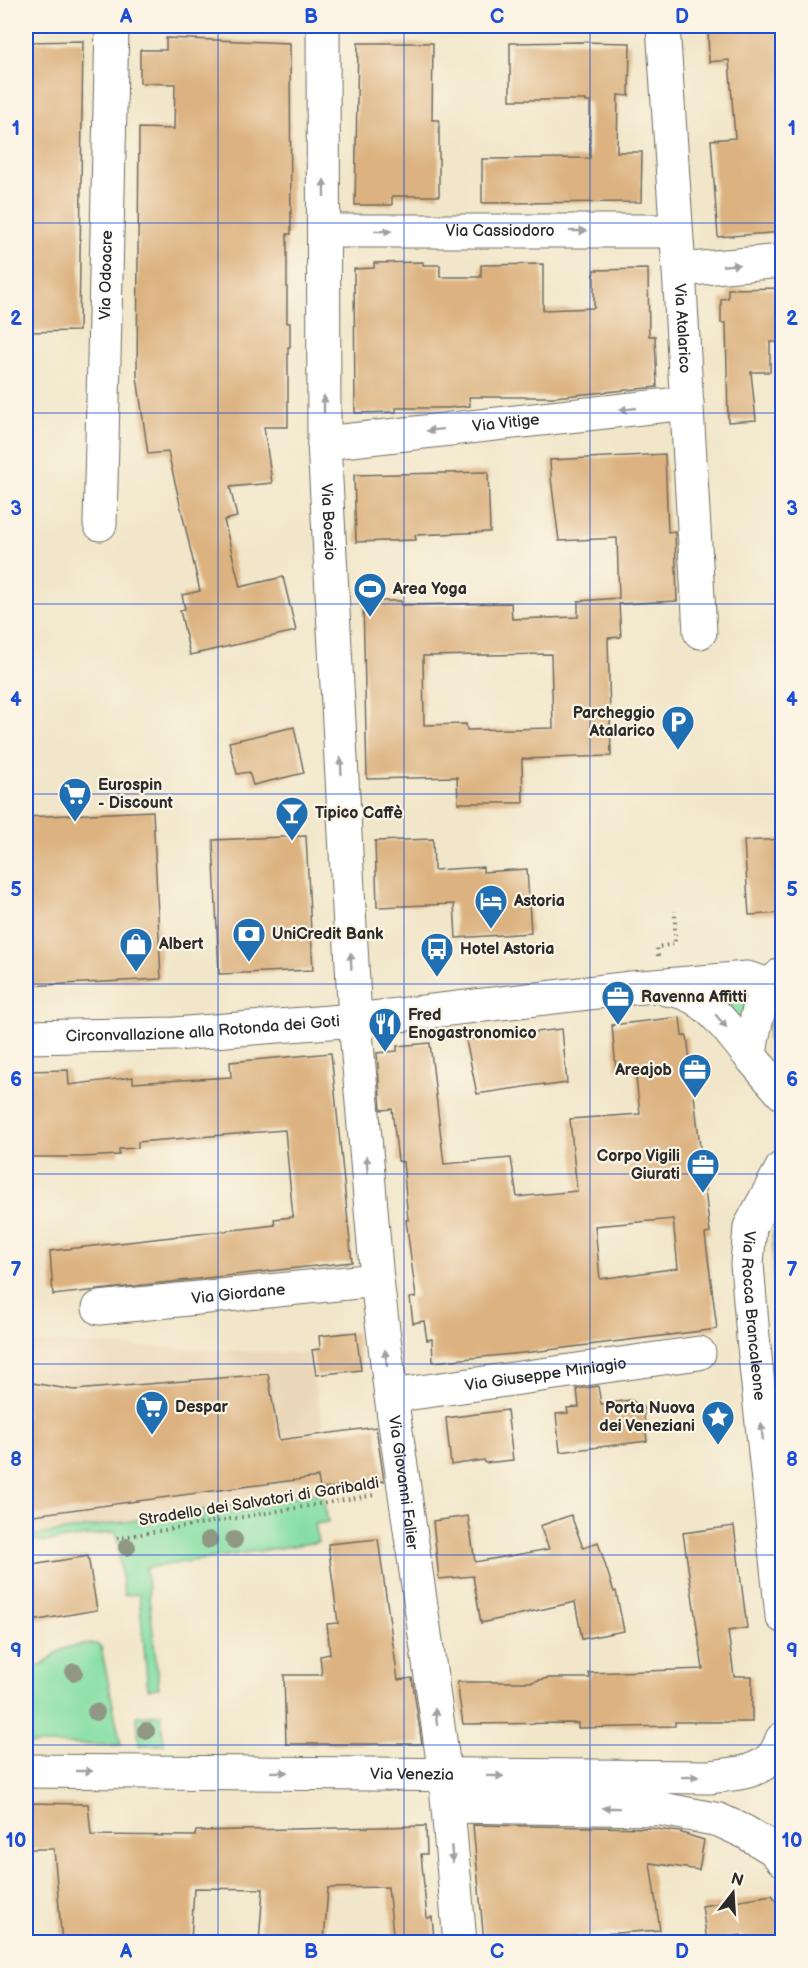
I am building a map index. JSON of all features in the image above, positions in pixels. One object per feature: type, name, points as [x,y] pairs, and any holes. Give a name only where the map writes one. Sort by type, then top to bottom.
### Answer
[{"type":"street","name":"Via Odoacre","points":[[100,524],[112,26]]},
{"type":"street","name":"Via Boezio","points":[[323,26],[324,443],[354,1020]]},
{"type":"street","name":"Via Atalarico","points":[[663,26],[700,632]]},
{"type":"street","name":"Via Cassiodoro","points":[[324,231],[676,231]]},
{"type":"street","points":[[679,270],[783,261]]},
{"type":"street","name":"Via Vitige","points":[[324,443],[687,403]]},
{"type":"street","name":"Circonvallazione alla Rotonda dei Goti","points":[[26,1038],[159,1034],[354,1020],[631,988],[747,978],[778,983],[758,1014],[750,1056]]},
{"type":"street","name":"Circonvallazione alla Rotonda dei Goti","points":[[631,988],[673,990],[690,995],[706,1004],[783,1093]]},
{"type":"street","name":"Via Giovanni Falier","points":[[354,1020],[377,1280],[446,1791],[460,1942]]},
{"type":"street","points":[[26,1022],[127,1023],[159,1034]]},
{"type":"street","name":"Via Rocca Brancaleone","points":[[783,1168],[774,1191],[750,1227],[747,1264],[783,1616]]},
{"type":"street","name":"Via Giordane","points":[[99,1308],[377,1280]]},
{"type":"street","name":"Via Giuseppe Miniagio","points":[[391,1396],[699,1353]]},
{"type":"street","name":"Via Venezia","points":[[446,1791],[710,1777],[743,1772],[761,1766],[774,1756],[783,1739]]},
{"type":"street","name":"Via Venezia","points":[[26,1771],[446,1791],[662,1809],[719,1820],[773,1849],[783,1859]]},
{"type":"path","points":[[658,960],[657,946],[675,944],[675,911]]},
{"type":"path","name":"Stradello dei Salvatori di Garibaldi","points":[[117,1538],[405,1490]]},
{"type":"shaded area","name":"Despar","points":[[26,1342],[308,1354],[323,1424],[310,1436],[322,1492],[31,1536],[26,1529]]},
{"type":"green space","points":[[712,990],[747,996],[741,1028]]},
{"type":"green space","points":[[771,1011],[782,1021],[782,1074],[779,1072],[768,1038]]},
{"type":"green space","points":[[782,1213],[782,1315],[775,1330],[773,1235]]},
{"type":"green space","points":[[322,1492],[328,1522],[315,1524],[318,1542],[146,1568],[159,1688],[148,1689],[139,1594],[124,1595],[116,1532],[45,1542],[37,1541],[31,1536]]},
{"type":"green space","points":[[96,1644],[101,1647],[121,1745],[26,1744],[26,1666],[38,1667],[67,1648]]},
{"type":"green space","points":[[161,1714],[164,1745],[139,1745],[137,1716]]},
{"type":"building","points":[[783,26],[783,232],[718,237],[711,140],[735,138],[729,60],[709,62],[708,28]]},
{"type":"building","points":[[166,38],[290,43],[291,234],[287,234],[287,323],[290,323],[288,427],[264,427],[272,483],[230,487],[237,517],[224,520],[240,587],[283,577],[296,631],[190,655],[180,610],[185,609],[182,595],[200,591],[168,452],[148,454],[137,377],[139,128],[174,129],[175,84],[140,83],[140,50],[166,50]]},
{"type":"building","points":[[83,41],[79,331],[26,332],[26,42]]},
{"type":"building","points":[[358,43],[433,43],[432,120],[439,120],[439,196],[392,196],[392,205],[355,205]]},
{"type":"building","points":[[510,43],[630,43],[629,96],[618,95],[617,152],[642,152],[641,202],[482,203],[482,159],[590,158],[590,102],[586,100],[510,100]]},
{"type":"building","points":[[423,262],[423,265],[440,265],[440,277],[481,277],[481,265],[543,264],[543,310],[594,308],[594,270],[648,269],[649,336],[655,336],[657,387],[554,397],[469,397],[470,406],[396,408],[396,412],[355,413],[354,269],[374,268],[374,263]]},
{"type":"building","points":[[783,288],[783,342],[770,342],[770,372],[751,372],[756,420],[728,422],[726,323],[721,323],[721,299],[728,298],[728,289]]},
{"type":"building","points":[[665,454],[668,532],[675,531],[677,601],[619,604],[621,637],[608,638],[611,756],[522,759],[523,803],[458,803],[457,777],[367,779],[363,601],[401,601],[401,605],[511,603],[512,619],[578,617],[578,601],[619,598],[617,538],[559,541],[550,460]],"holes":[[[551,654],[553,728],[467,730],[466,724],[424,725],[423,656]]]},
{"type":"building","points":[[488,472],[490,532],[415,535],[416,540],[356,542],[354,475]]},
{"type":"building","points":[[294,727],[304,773],[253,785],[249,772],[237,774],[229,742]]},
{"type":"building","points":[[153,811],[161,979],[26,986],[26,817]]},
{"type":"building","points":[[306,836],[313,970],[219,974],[213,840]]},
{"type":"building","points":[[433,839],[434,870],[483,867],[483,872],[527,869],[531,933],[456,938],[454,904],[377,907],[375,841]]},
{"type":"building","points":[[783,839],[783,913],[749,915],[744,841]]},
{"type":"building","points":[[680,1017],[682,1036],[687,1036],[710,1233],[705,1234],[717,1329],[433,1362],[432,1339],[427,1340],[424,1321],[413,1323],[410,1298],[416,1297],[406,1220],[408,1220],[403,1162],[398,1161],[392,1109],[381,1110],[377,1053],[397,1051],[397,1046],[430,1043],[444,1164],[511,1158],[517,1197],[577,1191],[570,1119],[640,1114],[635,1068],[616,1070],[612,1025]],"holes":[[[673,1219],[678,1268],[600,1279],[595,1226]]]},
{"type":"building","points":[[562,1029],[567,1083],[477,1094],[466,1040]]},
{"type":"building","points":[[331,1053],[352,1262],[53,1295],[50,1251],[275,1225],[274,1219],[293,1217],[285,1130],[138,1142],[138,1148],[119,1149],[119,1155],[26,1157],[26,1071],[68,1070],[69,1085],[133,1077],[133,1083],[231,1077],[230,1062]]},
{"type":"building","points":[[356,1332],[361,1370],[316,1375],[312,1350],[320,1349],[319,1336]]},
{"type":"building","name":"Despar","points":[[268,1374],[279,1440],[376,1427],[384,1481],[320,1489],[318,1477],[26,1516],[26,1382],[74,1390]]},
{"type":"building","points":[[598,1386],[601,1404],[631,1400],[643,1407],[647,1441],[560,1452],[556,1414],[568,1413],[567,1408],[579,1407],[577,1389]]},
{"type":"building","points":[[507,1410],[513,1460],[485,1463],[484,1460],[451,1465],[446,1418]]},
{"type":"building","points":[[571,1515],[583,1548],[598,1542],[614,1592],[616,1591],[624,1631],[582,1639],[575,1602],[481,1623],[473,1576],[439,1579],[433,1521],[468,1516],[475,1562],[549,1549],[540,1526]]},
{"type":"building","points":[[734,1526],[747,1628],[728,1631],[734,1676],[752,1676],[752,1722],[675,1722],[675,1726],[578,1728],[578,1723],[463,1724],[457,1682],[532,1682],[548,1678],[590,1678],[589,1673],[703,1669],[683,1533]]},
{"type":"building","points":[[378,1539],[398,1680],[412,1678],[422,1744],[286,1744],[284,1675],[322,1675],[320,1656],[330,1654],[327,1624],[338,1623],[328,1544]]},
{"type":"building","points":[[88,1556],[97,1610],[26,1622],[26,1566]]},
{"type":"building","points":[[26,1803],[88,1804],[91,1835],[195,1836],[196,1831],[426,1826],[427,1854],[421,1854],[427,1918],[432,1917],[434,1939],[394,1942],[388,1887],[328,1888],[324,1942],[259,1942],[263,1889],[194,1888],[191,1942],[62,1942],[54,1849],[26,1849]]},
{"type":"building","points":[[473,1825],[650,1828],[679,1832],[704,1840],[699,1870],[650,1863],[660,1930],[575,1936],[575,1942],[484,1942]]},
{"type":"building","points":[[772,1895],[783,1910],[783,1942],[742,1942],[741,1935],[707,1941],[702,1906]]},
{"type":"place","name":"Area Yoga","points":[[370,618]]},
{"type":"place","name":"Parcheggio Atalarico","points":[[678,751]]},
{"type":"place","name":"Eurospin - Discount","points":[[75,823]]},
{"type":"place","name":"Tipico Caffè","points":[[292,842]]},
{"type":"place","name":"Astoria","points":[[491,930]]},
{"type":"place","name":"UniCredit Bank","points":[[249,963]]},
{"type":"place","name":"Albert","points":[[136,973]]},
{"type":"place","name":"Hotel Astoria","points":[[437,978]]},
{"type":"place","name":"Ravenna Affitti","points":[[618,1026]]},
{"type":"place","name":"Fred Enogastronomico","points":[[385,1053]]},
{"type":"place","name":"Areajob","points":[[695,1099]]},
{"type":"place","name":"Corpo Vigili Giurati","points":[[703,1194]]},
{"type":"place","name":"Despar","points":[[152,1436]]},
{"type":"place","name":"Porta Nuova dei Veneziani","points":[[718,1446]]}]
